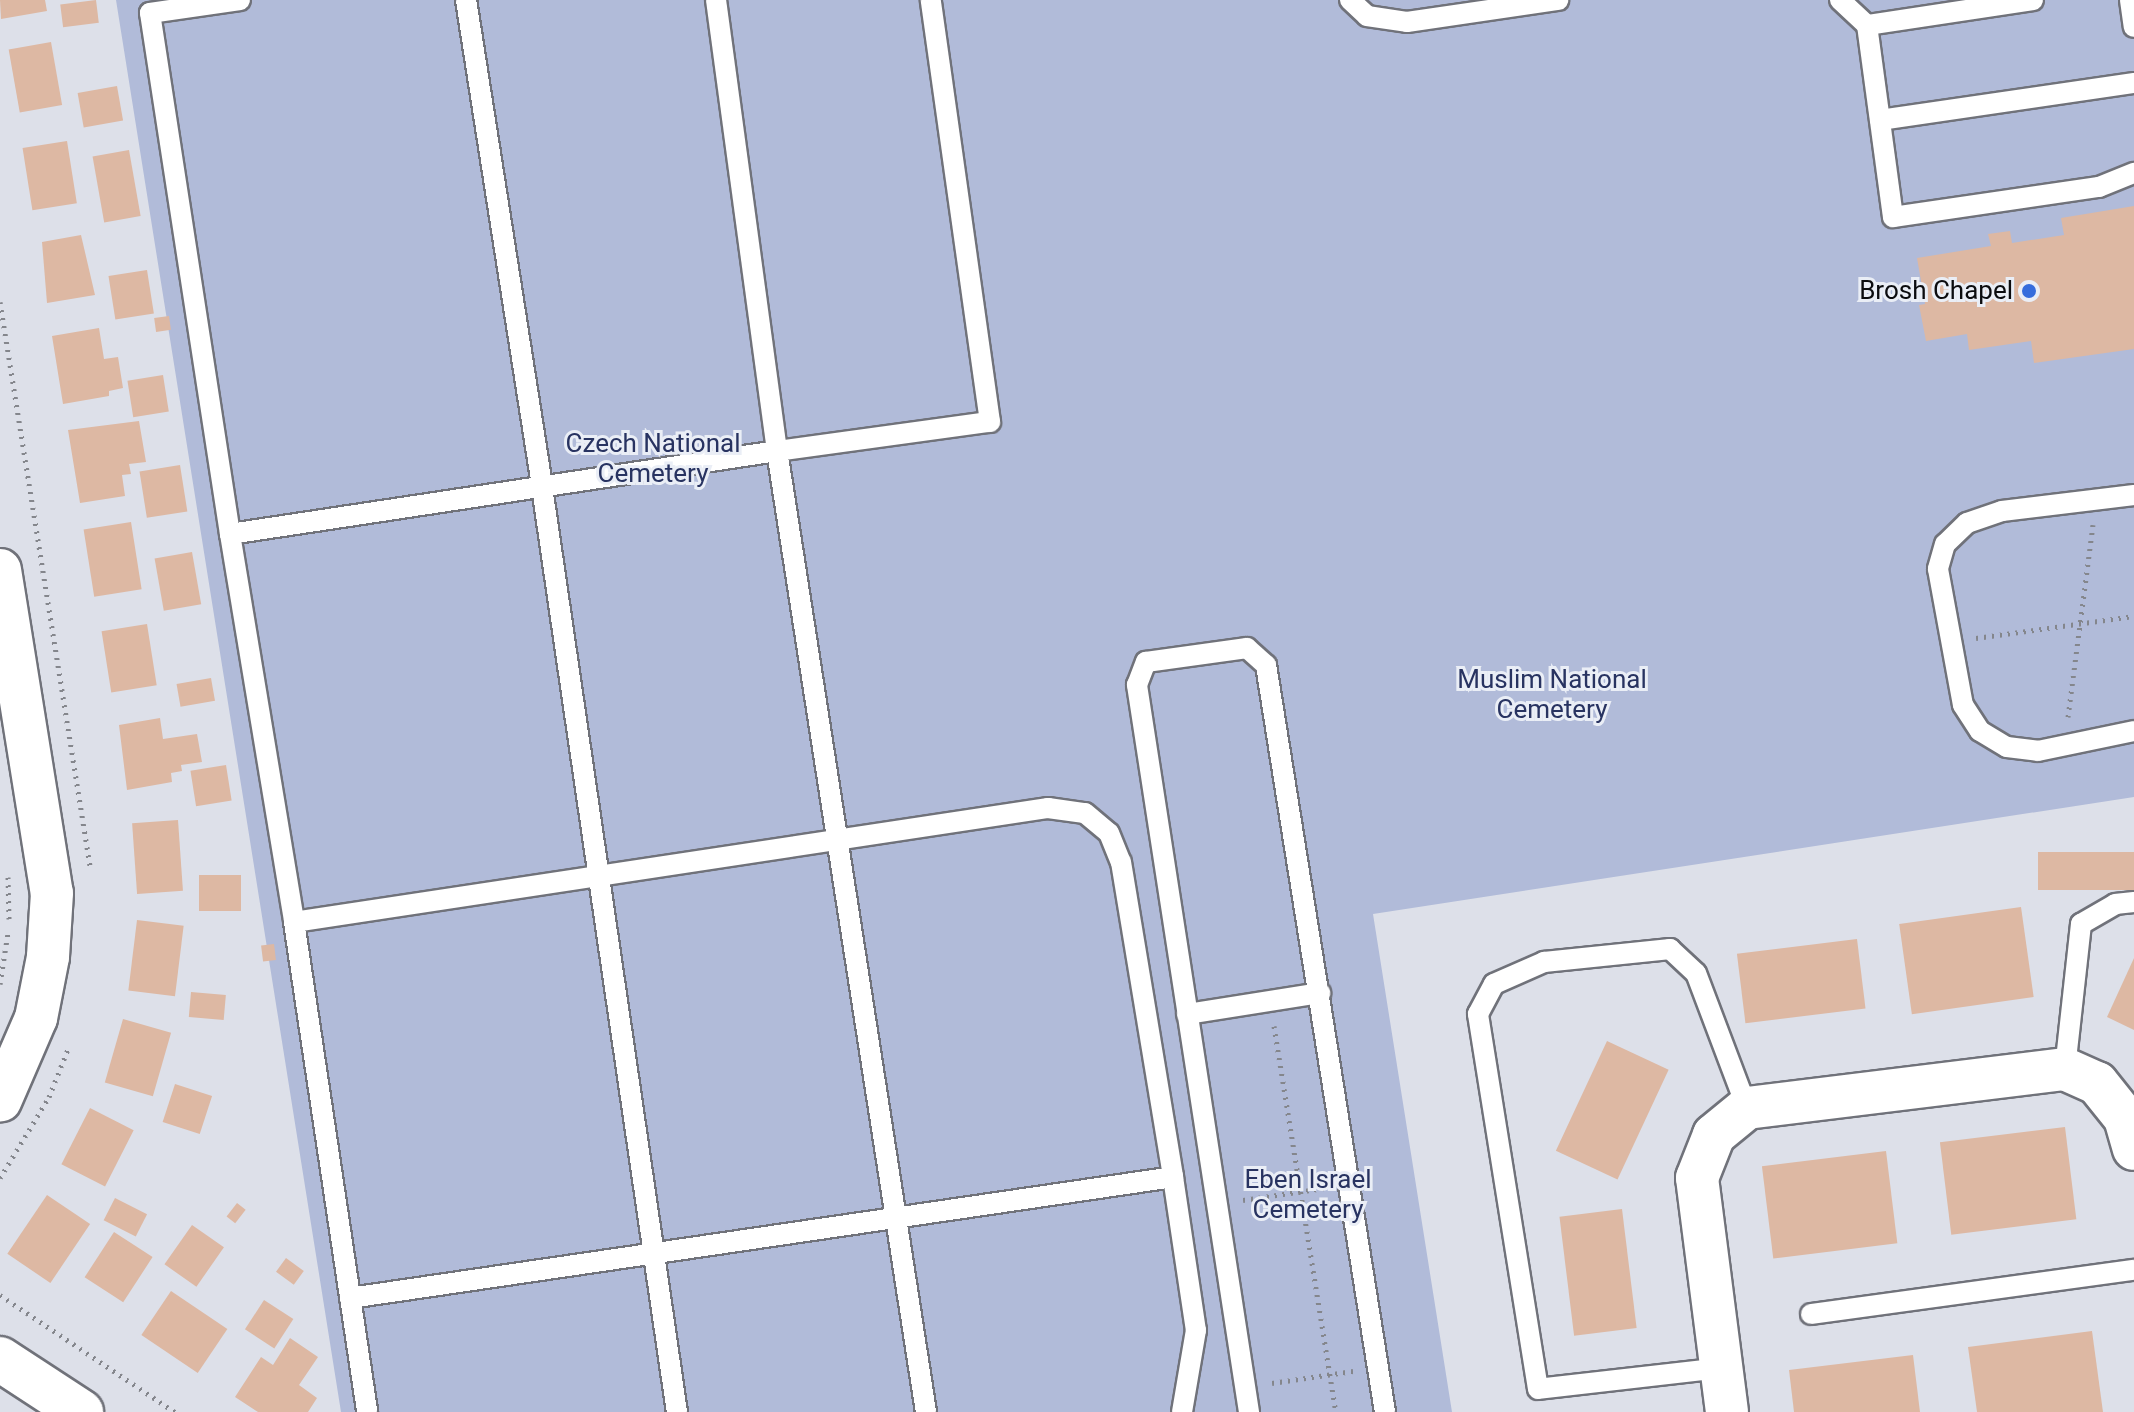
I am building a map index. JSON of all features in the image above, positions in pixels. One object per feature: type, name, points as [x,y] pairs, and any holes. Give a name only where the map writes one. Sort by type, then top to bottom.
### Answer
[{"type":"main road","points":[[0,1359],[81,1412]]},
{"type":"street","points":[[0,570],[52,893],[48,957],[36,1018],[0,1101]]},
{"type":"street","points":[[1727,1412],[1697,1178],[1714,1135],[1747,1108],[2065,1069],[2097,1083],[2125,1118],[2134,1147]]},
{"type":"lane","points":[[240,0],[149,7],[230,534],[294,922],[367,1412]]},
{"type":"lane","points":[[466,0],[542,487],[677,1412]]},
{"type":"lane","points":[[716,0],[777,451],[926,1412]]},
{"type":"lane","points":[[230,534],[990,422],[931,0]]},
{"type":"lane","points":[[1350,0],[1367,16],[1407,22],[1558,0]]},
{"type":"lane","points":[[1840,0],[1867,25],[1893,217],[2099,187],[2134,173]]},
{"type":"lane","points":[[1867,25],[2033,0]]},
{"type":"lane","points":[[2130,0],[2134,27]]},
{"type":"lane","points":[[1880,120],[2134,83]]},
{"type":"lane","points":[[2134,495],[2002,511],[1967,523],[1945,544],[1938,569],[1963,705],[1980,731],[2007,747],[2038,751],[2134,731]]},
{"type":"lane","points":[[1249,1412],[1137,685],[1146,662],[1247,648],[1266,665],[1385,1412]]},
{"type":"lane","points":[[294,922],[1048,808],[1085,813],[1109,833],[1121,862],[1173,1177],[1196,1330],[1182,1412]]},
{"type":"lane","points":[[2065,1069],[2081,924],[2115,904],[2134,902]]},
{"type":"lane","points":[[1721,1368],[1538,1389],[1478,1014],[1494,984],[1544,962],[1670,949],[1696,973],[1747,1108]]},
{"type":"lane","points":[[1187,1014],[1320,993]]},
{"type":"lane","points":[[350,1298],[1173,1177]]},
{"type":"lane","points":[[1811,1314],[2134,1270]]},
{"type":"path","points":[[2064,745],[2096,500]]},
{"type":"path","points":[[1951,641],[2134,616]]},
{"type":"path","points":[[0,984],[9,925],[7,873]]},
{"type":"path","points":[[1270,1001],[1336,1412]]},
{"type":"path","points":[[1217,1204],[1349,1185]]},
{"type":"path","points":[[0,1295],[175,1412]]},
{"type":"path","points":[[1245,1386],[1378,1367]]},
{"type":"green space","name":"Czech National Cemetery","points":[[116,0],[2134,0],[2134,797],[1373,914],[1452,1412],[341,1412]]},
{"type":"building","points":[[0,0],[45,0],[47,11],[1,19]]},
{"type":"building","points":[[96,0],[99,23],[63,27],[60,4]]},
{"type":"building","points":[[51,42],[62,105],[20,112],[9,49]]},
{"type":"building","points":[[117,86],[123,120],[84,127],[78,93]]},
{"type":"building","points":[[67,141],[77,203],[32,210],[23,148]]},
{"type":"building","points":[[129,150],[141,216],[104,222],[93,156]]},
{"type":"building","name":"Brosh Chapel","points":[[2134,206],[2134,349],[2034,363],[2031,341],[1969,350],[1967,334],[1926,341],[1919,305],[1925,304],[1917,258],[1991,246],[1988,234],[2010,231],[2012,243],[2064,235],[2061,218]]},
{"type":"building","points":[[81,235],[95,295],[47,303],[42,242]]},
{"type":"building","points":[[147,270],[154,313],[115,320],[108,276]]},
{"type":"building","points":[[169,316],[171,330],[156,332],[154,318]]},
{"type":"building","points":[[99,328],[104,359],[118,357],[123,388],[109,391],[109,396],[63,404],[52,336]]},
{"type":"building","points":[[163,375],[169,412],[133,417],[127,381]]},
{"type":"building","points":[[139,421],[146,462],[129,464],[131,474],[122,475],[125,496],[80,503],[68,430]]},
{"type":"building","points":[[180,465],[187,511],[147,518],[140,471]]},
{"type":"building","points":[[131,522],[142,589],[94,597],[84,530]]},
{"type":"building","points":[[192,552],[201,604],[164,611],[155,559]]},
{"type":"building","points":[[147,624],[157,685],[111,692],[102,631]]},
{"type":"building","points":[[211,678],[215,701],[181,707],[177,684]]},
{"type":"building","points":[[160,718],[163,739],[197,734],[202,762],[181,765],[182,771],[171,773],[172,782],[127,790],[119,725]]},
{"type":"building","points":[[226,765],[232,801],[196,806],[190,771]]},
{"type":"building","points":[[178,820],[183,891],[137,894],[132,823]]},
{"type":"building","points":[[2038,852],[2134,852],[2134,890],[2038,890]]},
{"type":"building","points":[[199,875],[241,875],[241,911],[199,911]]},
{"type":"building","points":[[2021,907],[2034,997],[1912,1014],[1899,924]]},
{"type":"building","points":[[137,920],[184,926],[175,996],[128,990]]},
{"type":"building","points":[[1857,939],[1866,1008],[1745,1023],[1737,954]]},
{"type":"building","points":[[274,944],[276,960],[263,961],[261,946]]},
{"type":"building","points":[[2134,958],[2134,1030],[2107,1017]]},
{"type":"building","points":[[191,992],[226,995],[224,1020],[189,1017]]},
{"type":"building","points":[[123,1019],[171,1033],[153,1096],[105,1082]]},
{"type":"building","points":[[1607,1041],[1669,1070],[1617,1179],[1556,1151]]},
{"type":"building","points":[[175,1084],[212,1096],[200,1134],[163,1122]]},
{"type":"building","points":[[90,1108],[134,1130],[105,1186],[61,1164]]},
{"type":"building","points":[[2065,1127],[2076,1219],[1951,1235],[1940,1142]]},
{"type":"building","points":[[1886,1151],[1897,1243],[1773,1259],[1762,1166]]},
{"type":"building","points":[[47,1195],[90,1224],[50,1283],[7,1254]]},
{"type":"building","points":[[115,1198],[147,1214],[136,1237],[104,1220]]},
{"type":"building","points":[[237,1203],[246,1210],[235,1223],[227,1216]]},
{"type":"building","points":[[1622,1209],[1637,1328],[1574,1336],[1559,1217]]},
{"type":"building","points":[[192,1225],[224,1247],[196,1287],[164,1264]]},
{"type":"building","points":[[114,1232],[153,1257],[123,1302],[85,1277]]},
{"type":"building","points":[[286,1258],[304,1271],[294,1285],[276,1272]]},
{"type":"building","points":[[171,1291],[227,1329],[198,1373],[141,1335]]},
{"type":"building","points":[[264,1300],[293,1319],[274,1348],[245,1329]]},
{"type":"building","points":[[2092,1331],[2103,1412],[1977,1412],[1968,1347]]},
{"type":"building","points":[[290,1338],[318,1357],[299,1385],[317,1398],[308,1412],[258,1412],[235,1397],[261,1357],[273,1365]]},
{"type":"building","points":[[1913,1355],[1920,1412],[1794,1412],[1789,1370]]},
{"type":"place","name":"Brosh Chapel","points":[[2029,291]]},
{"type":"park label","name":"Muslim National Cemetery","points":[[1552,695]]},
{"type":"park label","name":"Eben Israel Cemetery","points":[[1308,1195]]}]
